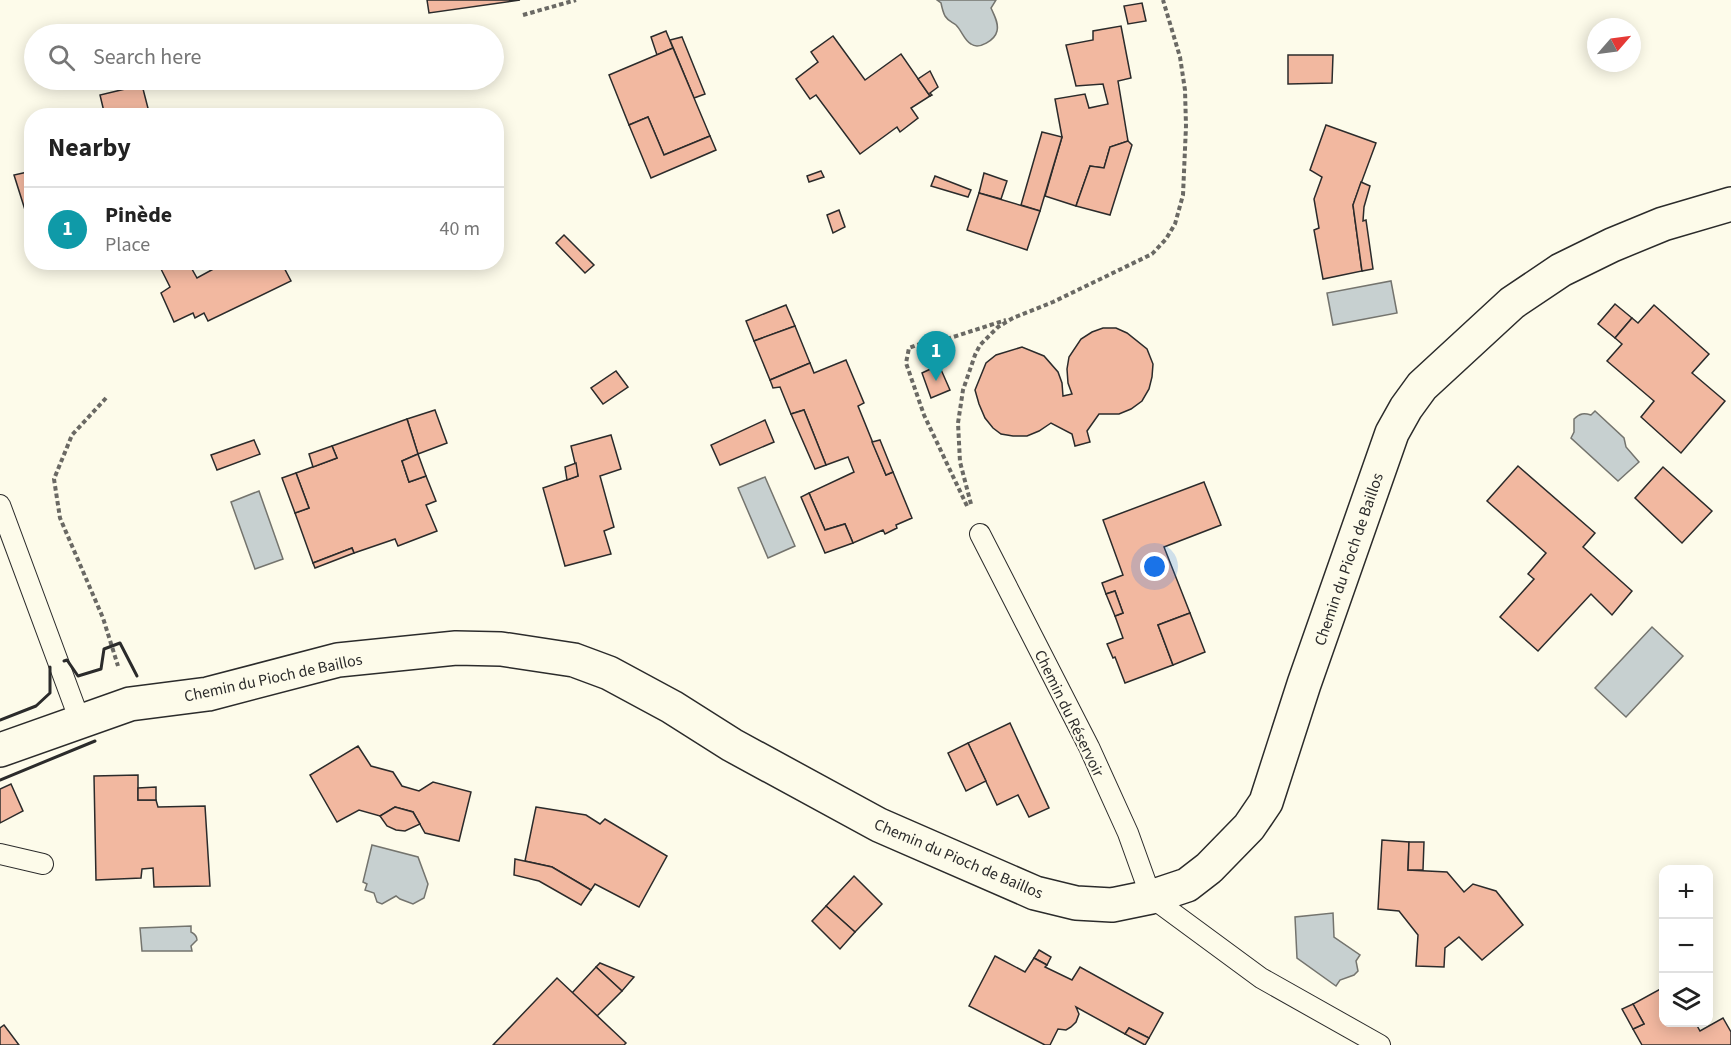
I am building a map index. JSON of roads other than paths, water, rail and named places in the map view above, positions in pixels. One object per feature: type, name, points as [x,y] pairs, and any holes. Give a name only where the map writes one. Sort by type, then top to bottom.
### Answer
[{"type":"street","name":"Chemin du Pioch de Baillos","points":[[0,750],[130,704],[208,694],[338,660],[456,648],[501,649],[574,660],[609,673],[672,707],[732,745],[879,825],[1035,893],[1076,903],[1112,905],[1151,897],[1187,885],[1209,868],[1249,827],[1266,802],[1304,684],[1392,433],[1422,386],[1512,303],[1561,270],[1612,245],[1663,224],[1731,204]]},
{"type":"lane","points":[[0,505],[80,721]]},
{"type":"lane","name":"Chemin du Réservoir","points":[[980,534],[1089,747],[1128,833],[1151,897]]},
{"type":"lane","points":[[0,854],[44,864]]},
{"type":"lane","points":[[1151,897],[1261,978],[1380,1045]]},
{"type":"place","name":"Pinède","points":[[936,381]]}]
